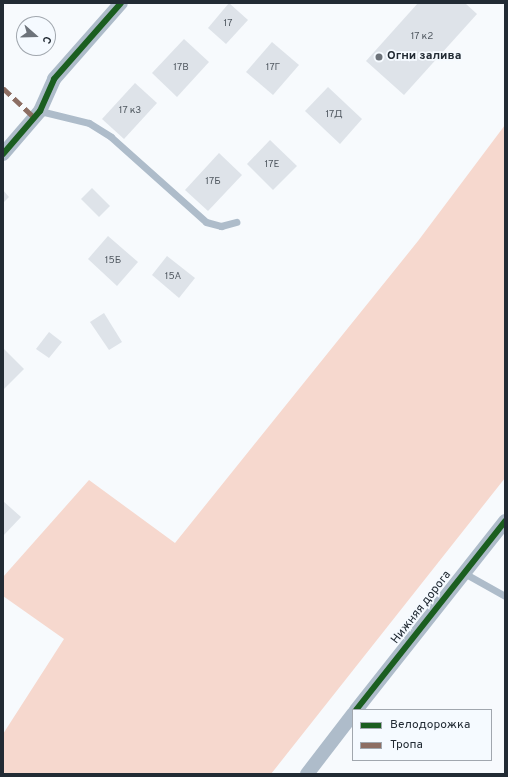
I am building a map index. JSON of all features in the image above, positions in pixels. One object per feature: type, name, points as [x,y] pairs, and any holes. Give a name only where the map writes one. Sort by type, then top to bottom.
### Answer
[{"type":"street","points":[[3,154],[40,111],[54,79],[121,3]]},
{"type":"street","name":"Нижняя дорога","points":[[357,709],[505,521]]},
{"type":"street","points":[[307,774],[352,715]]},
{"type":"lane","points":[[40,111],[89,123],[111,137],[206,222],[220,226],[236,222]]},
{"type":"lane","points":[[464,573],[505,596]]},
{"type":"shaded area","points":[[505,125],[505,478],[271,774],[3,774],[3,734],[64,639],[3,596],[3,577],[89,480],[175,543],[418,241]]},
{"type":"building","points":[[229,3],[248,20],[226,44],[208,28]]},
{"type":"building","points":[[418,3],[465,3],[477,14],[404,95],[366,61]]},
{"type":"building","points":[[184,39],[209,62],[177,97],[152,73]]},
{"type":"building","points":[[272,42],[299,65],[273,95],[246,72]]},
{"type":"building","points":[[135,83],[157,103],[124,139],[102,119]]},
{"type":"building","points":[[328,87],[362,119],[340,144],[305,111]]},
{"type":"building","points":[[270,140],[297,166],[273,190],[247,164]]},
{"type":"building","points":[[219,153],[242,175],[208,211],[185,190]]},
{"type":"building","points":[[92,188],[110,206],[99,217],[81,199]]},
{"type":"building","points":[[3,190],[9,197],[3,203]]},
{"type":"building","points":[[108,236],[138,262],[117,286],[88,259]]},
{"type":"building","points":[[167,256],[195,278],[179,298],[152,275]]},
{"type":"building","points":[[104,313],[122,342],[109,350],[90,322]]},
{"type":"building","points":[[49,332],[62,342],[49,358],[36,349]]},
{"type":"building","points":[[3,348],[24,369],[3,390]]},
{"type":"building","points":[[3,501],[21,517],[3,536]]},
{"type":"marked path","points":[[3,88],[35,118]]},
{"type":"cycle path","points":[[3,154],[40,111],[54,79],[121,3]]},
{"type":"cycle path","points":[[357,709],[505,521]]},
{"type":"place","name":"Огни залива","points":[[379,57]]}]
